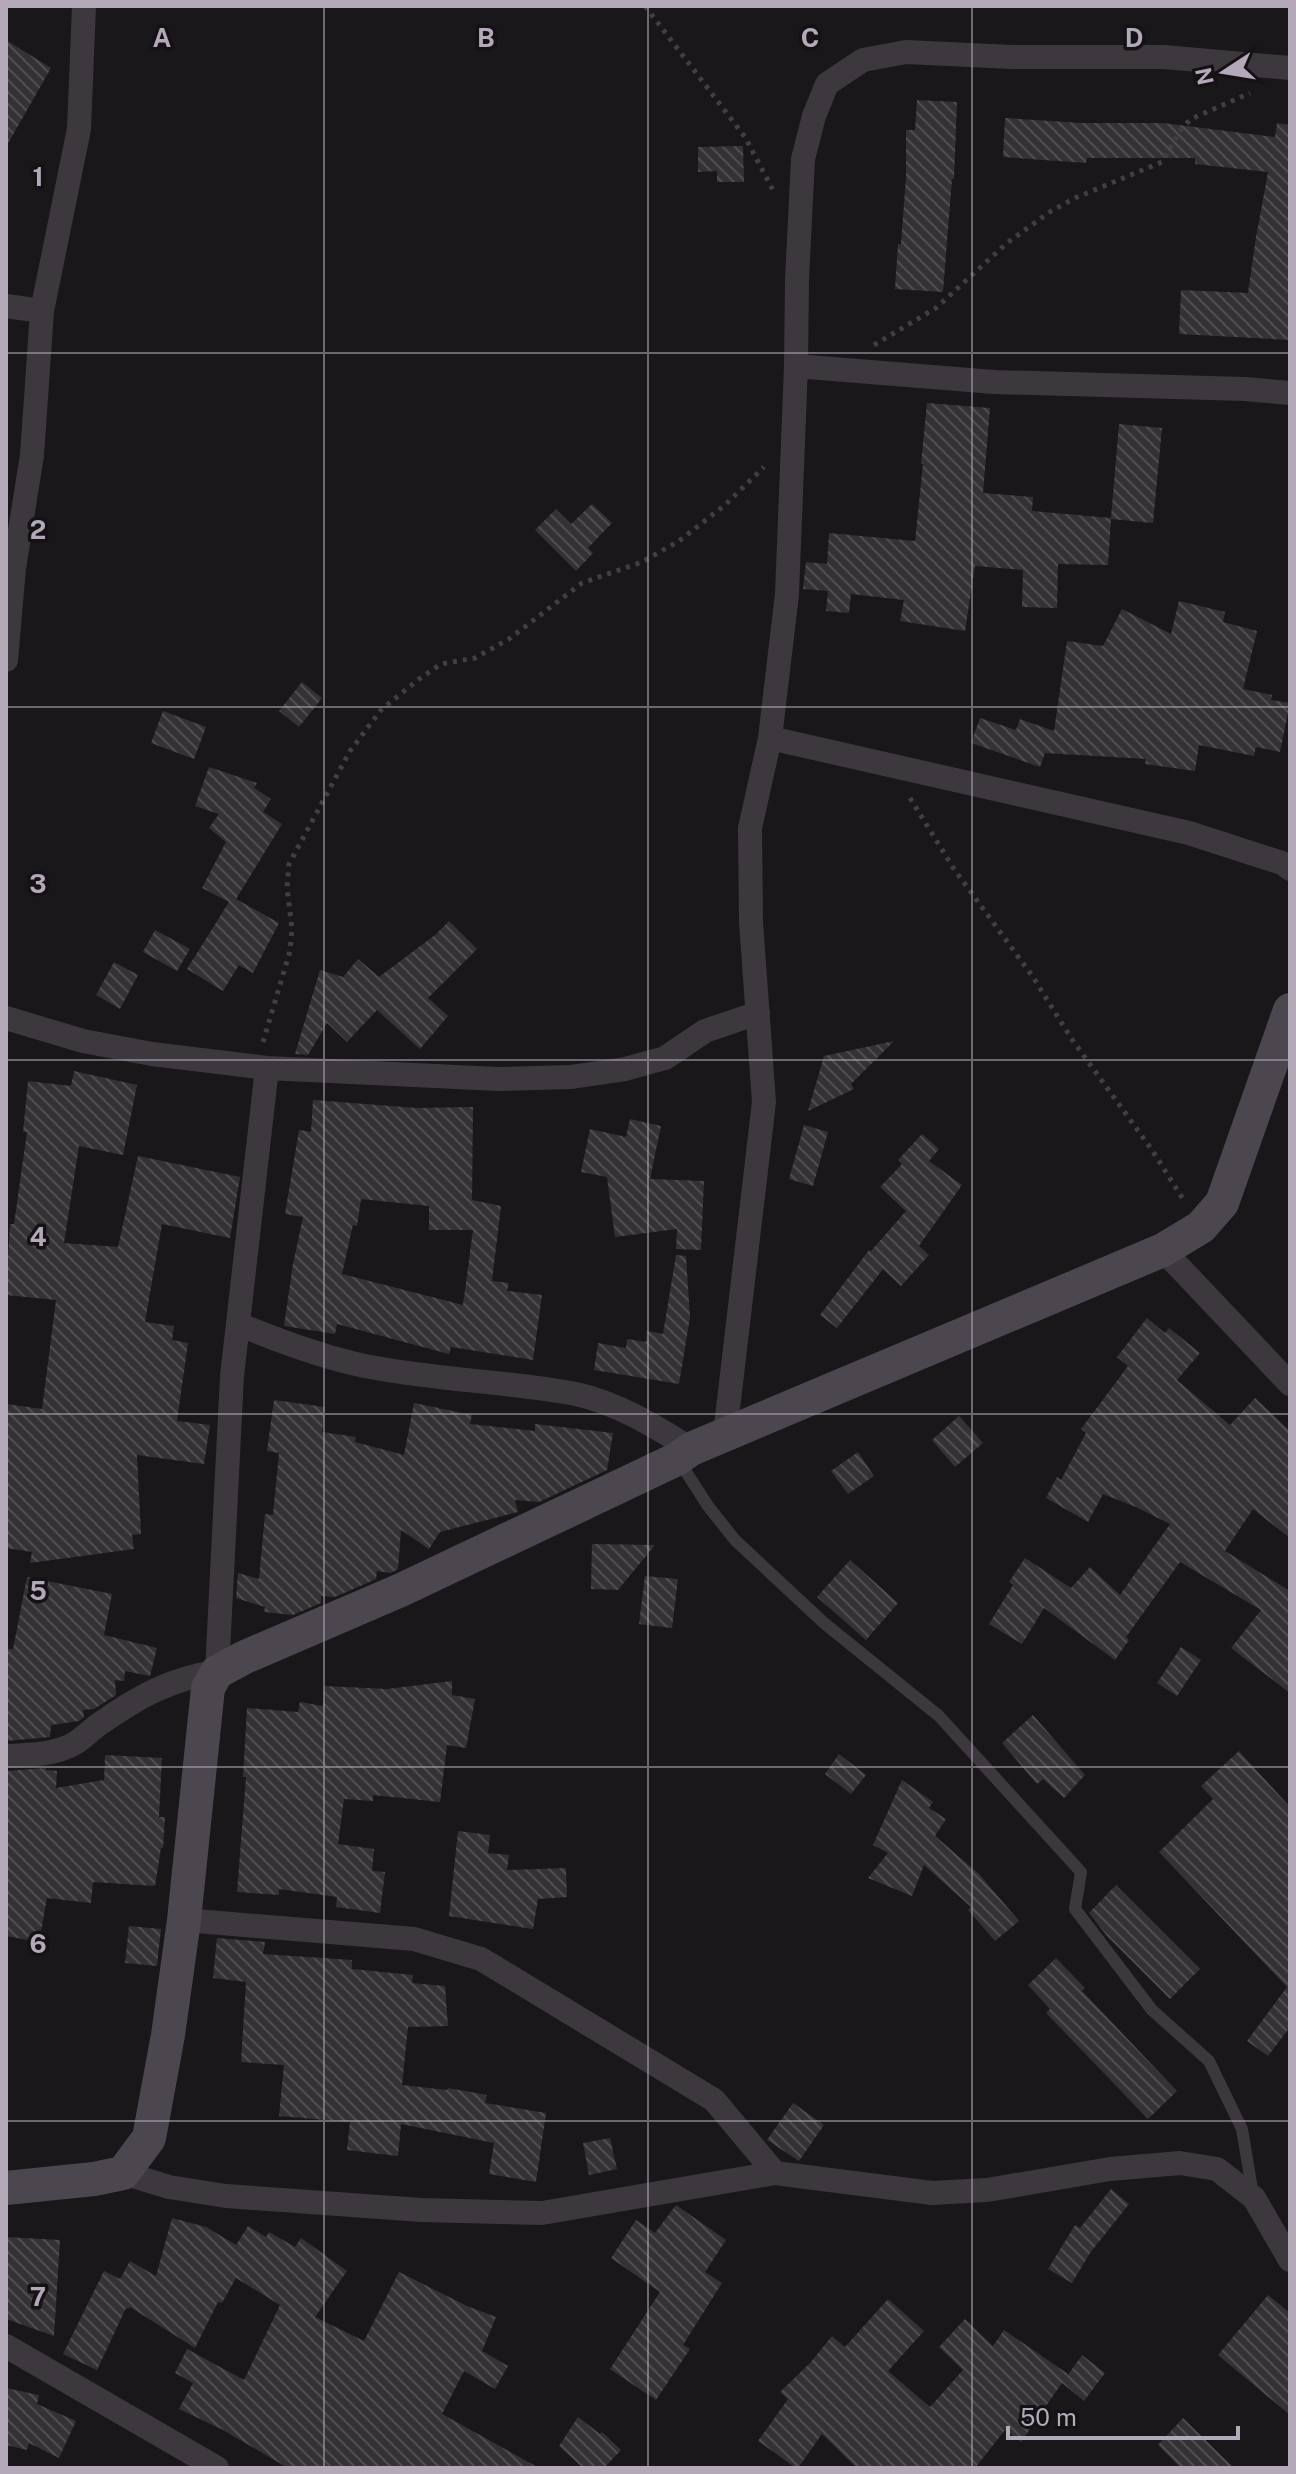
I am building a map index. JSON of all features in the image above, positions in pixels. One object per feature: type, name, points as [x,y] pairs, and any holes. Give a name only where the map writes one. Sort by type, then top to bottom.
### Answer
[{"type":"main road","points":[[6,2188],[123,2173],[149,2138],[168,2035],[184,1920],[208,1688],[217,1672],[401,1590],[725,1434],[1163,1250],[1201,1227],[1222,1203],[1290,1010]]},
{"type":"street","points":[[6,660],[10,568],[32,455],[42,311],[79,129],[84,6]]},
{"type":"street","points":[[725,1434],[764,1102],[751,922],[750,828],[770,738],[787,594],[803,159],[814,116],[827,84],[863,60],[906,52],[1012,57],[1164,57],[1290,68]]},
{"type":"street","points":[[6,306],[42,311]]},
{"type":"street","points":[[796,366],[994,382],[1290,393]]},
{"type":"street","points":[[770,738],[1189,833],[1282,863],[1290,869]]},
{"type":"street","points":[[6,1018],[83,1041],[152,1054],[261,1067],[498,1079],[570,1077],[625,1069],[665,1058],[705,1031],[758,1013]]},
{"type":"street","points":[[6,1756],[61,1750],[77,1743],[99,1725],[166,1683],[190,1675],[217,1672],[232,1376],[261,1067]]},
{"type":"street","points":[[1163,1250],[1290,1384]]},
{"type":"street","points":[[238,1324],[297,1348],[366,1366],[578,1395],[653,1424],[684,1454]]},
{"type":"street","points":[[184,1920],[414,1939],[481,1959],[714,2100],[775,2173]]},
{"type":"street","points":[[123,2173],[169,2187],[226,2196],[421,2210],[542,2213],[775,2173],[932,2193],[987,2190],[1110,2169],[1180,2163],[1217,2169],[1254,2198],[1290,2260]]},
{"type":"street","points":[[6,2346],[217,2468]]},
{"type":"lane","points":[[684,1454],[708,1506],[735,1540],[824,1623],[939,1716],[1081,1872],[1075,1909],[1152,2010],[1209,2061],[1242,2129],[1254,2198]]},
{"type":"path","points":[[645,6],[745,137],[775,193]]},
{"type":"path","points":[[835,369],[936,308],[1007,243],[1051,211],[1162,162],[1182,128],[1191,119],[1252,92]]},
{"type":"path","points":[[261,1067],[290,951],[289,864],[350,751],[381,710],[441,664],[475,658],[509,639],[582,583],[642,562],[679,541],[725,505],[766,465],[791,449]]},
{"type":"path","points":[[867,759],[904,788],[954,869],[1033,977],[1071,1038],[1152,1150],[1201,1227]]},
{"type":"building","points":[[6,40],[51,68],[6,147]]},
{"type":"building","points":[[917,100],[957,102],[954,179],[943,292],[895,289],[906,177],[906,130],[915,130]]},
{"type":"building","points":[[1005,118],[1081,123],[1163,123],[1275,137],[1277,123],[1290,125],[1290,340],[1179,334],[1181,290],[1248,293],[1268,172],[1195,164],[1195,158],[1087,158],[1086,163],[1003,157]]},
{"type":"building","points":[[743,146],[744,182],[717,182],[717,171],[698,172],[698,147]]},
{"type":"building","points":[[927,403],[990,408],[983,493],[1033,497],[1032,511],[1111,518],[1119,424],[1162,428],[1153,523],[1111,519],[1108,565],[1058,564],[1057,608],[1022,607],[1023,570],[975,566],[965,631],[900,621],[904,600],[851,594],[849,613],[826,611],[828,591],[803,589],[806,562],[827,564],[829,533],[915,541]]},
{"type":"building","points":[[592,504],[612,523],[588,548],[593,553],[576,571],[535,530],[556,509],[571,524]]},
{"type":"building","points":[[1179,601],[1225,612],[1223,622],[1257,631],[1243,689],[1272,695],[1271,700],[1290,703],[1280,752],[1256,747],[1254,756],[1199,745],[1195,771],[1145,764],[1146,759],[1045,753],[1040,767],[971,743],[980,718],[1016,730],[1020,719],[1054,731],[1067,641],[1103,646],[1122,609],[1171,634]]},
{"type":"building","points":[[302,682],[322,698],[299,727],[279,711]]},
{"type":"building","points":[[163,711],[206,727],[194,759],[151,743]]},
{"type":"building","points":[[209,767],[257,783],[254,788],[271,799],[263,812],[282,824],[236,899],[279,923],[253,973],[239,965],[223,991],[187,969],[229,902],[202,888],[226,842],[209,828],[219,814],[195,806]]},
{"type":"building","points":[[449,921],[477,949],[428,998],[448,1016],[420,1049],[377,1010],[347,1042],[327,1023],[308,1055],[295,1054],[320,970],[343,977],[358,959],[379,977]]},
{"type":"building","points":[[155,930],[190,949],[177,971],[143,952]]},
{"type":"building","points":[[114,962],[138,975],[120,1009],[96,995]]},
{"type":"building","points":[[894,1041],[851,1084],[854,1089],[808,1111],[824,1056]]},
{"type":"building","points":[[74,1071],[137,1085],[123,1155],[79,1146],[64,1243],[118,1247],[138,1156],[240,1177],[230,1238],[162,1224],[145,1322],[174,1326],[172,1340],[188,1343],[177,1421],[210,1425],[204,1464],[137,1455],[141,1534],[132,1535],[134,1549],[30,1563],[32,1552],[6,1548],[6,1404],[42,1409],[56,1300],[6,1295],[10,1224],[14,1224],[27,1132],[23,1132],[28,1081],[71,1086]]},
{"type":"building","points":[[313,1100],[417,1108],[473,1107],[472,1200],[501,1206],[492,1281],[509,1283],[507,1291],[542,1295],[533,1360],[451,1347],[449,1354],[337,1324],[335,1334],[284,1326],[303,1217],[285,1214],[299,1130],[311,1132]],"holes":[[[361,1199],[429,1206],[429,1230],[473,1230],[463,1305],[342,1274],[353,1225],[357,1226]]]},
{"type":"building","points":[[630,1119],[661,1126],[650,1179],[704,1181],[701,1250],[676,1249],[677,1229],[615,1237],[607,1177],[581,1172],[590,1129],[626,1137]]},
{"type":"building","points":[[804,1125],[828,1132],[813,1186],[789,1179]]},
{"type":"building","points":[[922,1134],[939,1149],[929,1161],[962,1185],[919,1246],[929,1255],[901,1286],[883,1269],[837,1328],[820,1315],[869,1250],[906,1211],[880,1187],[902,1164],[898,1160]]},
{"type":"building","points":[[676,1255],[686,1256],[690,1317],[679,1384],[594,1370],[598,1343],[626,1348],[627,1339],[646,1342],[647,1331],[663,1334]]},
{"type":"building","points":[[1147,1318],[1165,1333],[1169,1328],[1200,1353],[1177,1380],[1230,1425],[1255,1398],[1290,1431],[1290,1538],[1253,1509],[1225,1551],[1290,1591],[1290,1693],[1231,1648],[1261,1610],[1180,1562],[1126,1637],[1129,1640],[1115,1660],[1044,1608],[1022,1644],[989,1624],[1013,1585],[1009,1582],[1025,1558],[1071,1588],[1090,1567],[1120,1595],[1170,1524],[1103,1494],[1088,1522],[1046,1498],[1057,1477],[1061,1480],[1086,1433],[1081,1429],[1128,1366],[1117,1357]]},
{"type":"building","points":[[274,1400],[325,1407],[322,1432],[356,1437],[355,1442],[404,1455],[414,1403],[472,1415],[470,1424],[535,1431],[535,1424],[613,1433],[607,1470],[539,1502],[515,1500],[518,1512],[440,1532],[429,1549],[401,1530],[398,1569],[391,1573],[377,1571],[376,1579],[335,1597],[321,1596],[321,1603],[293,1615],[264,1612],[265,1607],[236,1598],[238,1573],[259,1579],[265,1514],[273,1515],[279,1453],[267,1451]]},
{"type":"building","points":[[959,1416],[983,1443],[955,1467],[932,1440]]},
{"type":"building","points":[[858,1452],[874,1476],[848,1494],[831,1471]]},
{"type":"building","points":[[592,1544],[655,1545],[618,1590],[591,1589]]},
{"type":"building","points":[[850,1560],[898,1603],[866,1640],[817,1597]]},
{"type":"building","points":[[645,1576],[678,1579],[672,1628],[639,1624]]},
{"type":"building","points":[[27,1577],[112,1594],[104,1635],[157,1648],[150,1676],[125,1671],[124,1681],[115,1680],[116,1695],[94,1709],[83,1710],[84,1717],[79,1721],[51,1725],[50,1737],[6,1741],[6,1649],[13,1649]]},
{"type":"building","points":[[1181,1647],[1201,1660],[1177,1696],[1157,1683]]},
{"type":"building","points":[[452,1681],[452,1695],[475,1699],[466,1748],[447,1745],[440,1802],[373,1795],[373,1801],[344,1799],[338,1844],[374,1849],[372,1871],[385,1872],[380,1913],[336,1907],[337,1897],[279,1889],[279,1895],[237,1892],[246,1777],[243,1777],[247,1708],[298,1712],[300,1702],[323,1706],[324,1686],[387,1689]]},
{"type":"building","points":[[1033,1715],[1085,1775],[1064,1798],[1043,1779],[1037,1784],[1002,1743]]},
{"type":"building","points":[[1239,1751],[1290,1807],[1290,2027],[1268,2056],[1247,2041],[1287,1987],[1159,1852],[1213,1799],[1201,1786]]},
{"type":"building","points":[[839,1754],[866,1775],[851,1794],[825,1774]]},
{"type":"building","points":[[105,1755],[162,1758],[159,1817],[165,1817],[163,1848],[155,1886],[93,1882],[91,1903],[47,1898],[39,1942],[6,1936],[6,1771],[46,1768],[57,1771],[56,1788],[104,1780]]},
{"type":"building","points":[[902,1780],[933,1802],[929,1808],[946,1819],[935,1836],[979,1874],[1019,1921],[995,1941],[968,1910],[971,1907],[924,1865],[912,1896],[868,1878],[888,1853],[873,1845]]},
{"type":"building","points":[[458,1831],[490,1835],[488,1853],[509,1855],[507,1870],[566,1868],[567,1897],[538,1899],[533,1929],[449,1916]]},
{"type":"building","points":[[1116,1885],[1200,1969],[1170,1999],[1107,1936],[1089,1913]]},
{"type":"building","points":[[129,1926],[161,1929],[157,1966],[125,1963]]},
{"type":"building","points":[[217,1938],[265,1942],[263,1954],[352,1960],[352,1969],[413,1975],[412,1983],[445,1986],[448,2026],[408,2027],[402,2085],[487,2095],[485,2103],[546,2113],[536,2182],[489,2174],[494,2143],[401,2124],[398,2156],[347,2150],[350,2122],[279,2116],[284,2065],[241,2062],[246,1982],[213,1978]]},
{"type":"building","points":[[1056,1958],[1085,1988],[1082,1991],[1177,2091],[1148,2119],[1046,2013],[1050,2009],[1028,1985]]},
{"type":"building","points":[[793,2103],[824,2125],[799,2161],[767,2140]]},
{"type":"building","points":[[610,2138],[617,2169],[589,2175],[583,2143]]},
{"type":"building","points":[[1111,2189],[1129,2204],[1090,2253],[1072,2283],[1048,2269],[1075,2225],[1080,2228]]},
{"type":"building","points":[[676,2205],[726,2240],[705,2272],[722,2283],[683,2345],[690,2349],[656,2400],[610,2369],[660,2292],[611,2258],[636,2220],[655,2233]]},
{"type":"building","points":[[172,2218],[206,2227],[236,2245],[248,2226],[266,2237],[269,2232],[295,2247],[301,2238],[347,2271],[315,2317],[364,2341],[399,2272],[496,2317],[482,2351],[508,2366],[495,2389],[464,2371],[442,2414],[539,2468],[288,2468],[223,2430],[179,2409],[193,2383],[175,2373],[187,2349],[244,2380],[280,2305],[236,2278],[222,2303],[218,2302],[195,2348],[130,2307],[126,2308],[97,2370],[63,2354],[104,2271],[120,2279],[130,2261],[156,2276]]},
{"type":"building","points":[[6,2237],[60,2240],[54,2336],[6,2319]]},
{"type":"building","points":[[1268,2295],[1290,2313],[1290,2415],[1218,2355]]},
{"type":"building","points":[[888,2299],[924,2331],[888,2371],[930,2407],[963,2370],[939,2347],[965,2319],[993,2346],[1004,2330],[1068,2374],[1065,2379],[1082,2355],[1105,2373],[1084,2401],[1062,2383],[1021,2442],[1005,2430],[975,2468],[857,2468],[822,2434],[796,2468],[758,2441],[788,2399],[780,2392],[832,2336],[845,2347]]},
{"type":"building","points":[[6,2388],[39,2395],[37,2404],[76,2421],[59,2458],[29,2443],[27,2450],[6,2445]]},
{"type":"building","points":[[578,2417],[600,2434],[602,2432],[621,2450],[604,2468],[583,2468],[559,2446]]},
{"type":"building","points":[[1183,2418],[1234,2468],[1181,2468],[1158,2445]]}]
